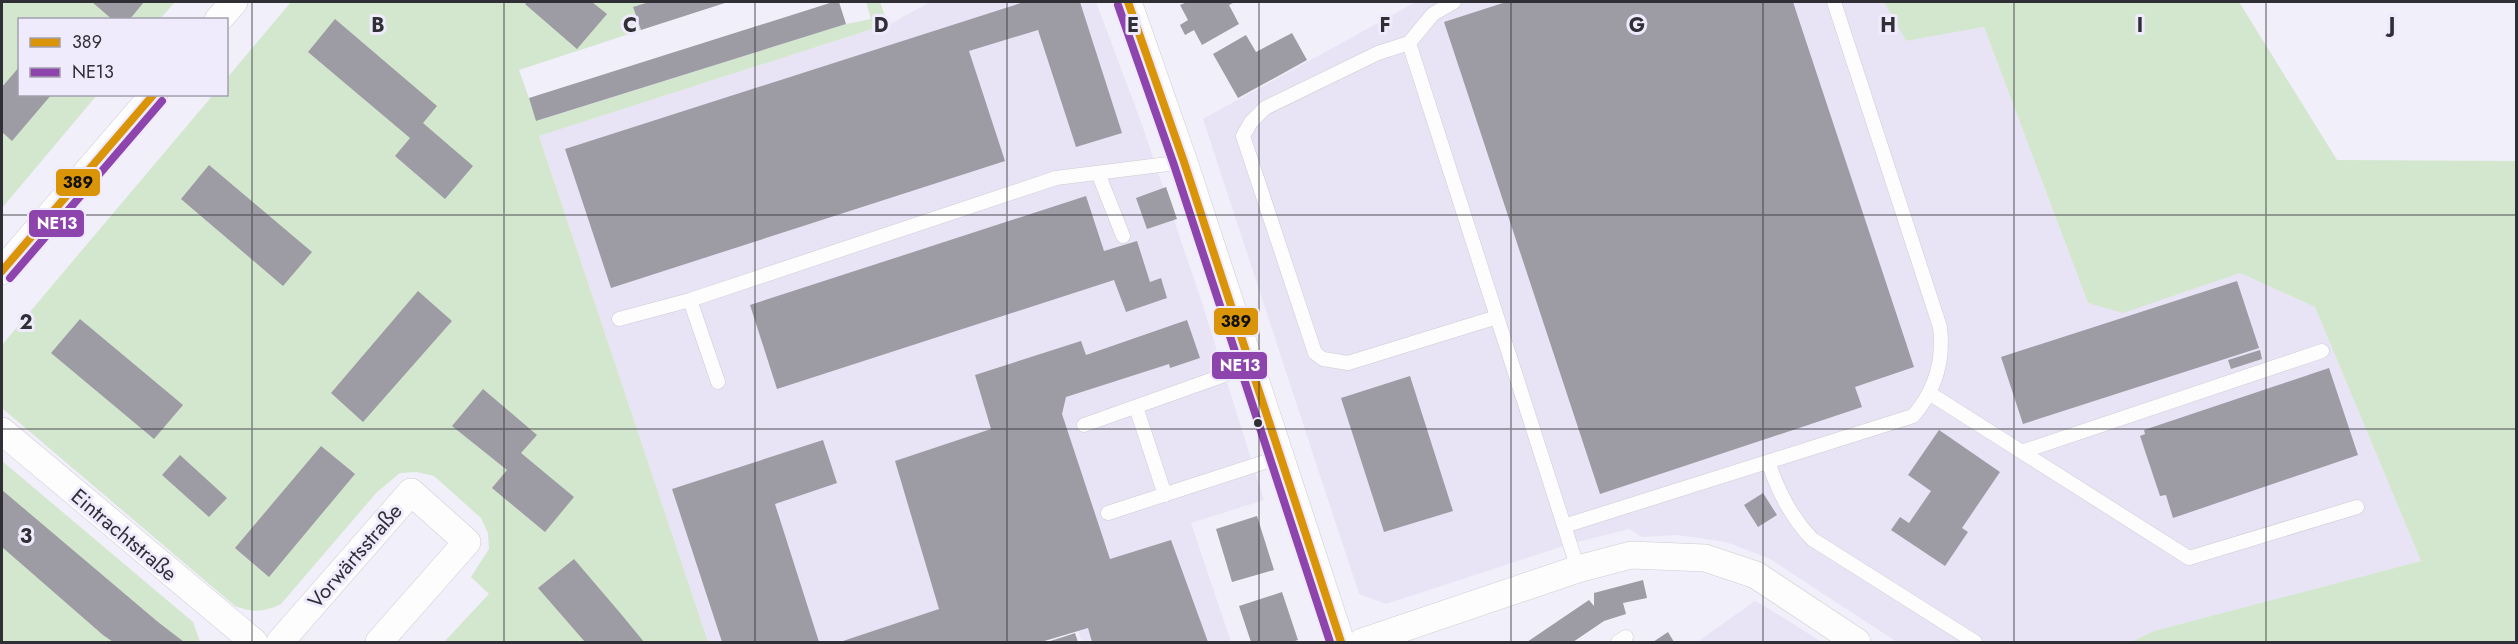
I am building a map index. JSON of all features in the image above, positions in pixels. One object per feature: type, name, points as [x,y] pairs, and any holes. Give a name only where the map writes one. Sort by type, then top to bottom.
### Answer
[{"type":"street","points":[[220,18],[234,2]]},
{"type":"street","points":[[1128,2],[1184,162],[1341,642]]},
{"type":"street","points":[[2,271],[152,96]]},
{"type":"street","name":"Eintrachtstraße","points":[[2,431],[247,641]]},
{"type":"street","name":"Vorwärtsstraße","points":[[280,642],[411,492],[467,542],[379,642]]},
{"type":"street","points":[[1362,642],[1578,569],[1631,555],[1705,558],[1756,575],[1857,642]]},
{"type":"lane","points":[[1454,2],[1433,14],[1409,43],[1378,53],[1265,108],[1251,122],[1243,136],[1315,353],[1323,359],[1348,363],[1497,317]]},
{"type":"lane","points":[[1564,526],[1913,416],[1929,393],[1940,364],[1942,346],[1940,327],[1834,2]]},
{"type":"lane","points":[[1409,43],[1578,569]]},
{"type":"lane","points":[[619,319],[690,300],[1056,178],[1184,162]]},
{"type":"lane","points":[[1098,173],[1123,236]]},
{"type":"lane","points":[[690,300],[718,382]]},
{"type":"lane","points":[[2024,451],[2322,351]]},
{"type":"lane","points":[[1084,425],[1250,366]]},
{"type":"lane","points":[[1929,393],[2024,451],[2189,558],[2357,507]]},
{"type":"lane","points":[[1136,406],[1165,495]]},
{"type":"lane","points":[[1108,513],[1280,458]]},
{"type":"lane","points":[[1768,462],[1784,503],[1796,523],[1812,539],[1975,642]]},
{"type":"shaded area","points":[[930,2],[1096,2],[1141,122],[1202,303],[1264,500],[1191,523],[1231,642],[1082,642],[1078,631],[1042,642],[708,642],[539,136],[892,23]]},
{"type":"shaded area","points":[[1416,2],[1884,2],[1906,41],[1984,27],[2088,303],[2123,312],[2240,273],[2315,307],[2421,561],[2154,631],[2131,642],[1897,642],[1770,559],[1726,542],[1677,535],[1642,537],[1629,529],[1570,544],[1386,604],[1359,594],[1203,119]]},
{"type":"shaded area","points":[[1755,601],[1769,609],[1822,642],[1697,642]]},
{"type":"green space","points":[[2,2],[175,2],[161,18],[18,18],[18,96],[96,96],[2,208]]},
{"type":"green space","points":[[291,2],[649,2],[633,7],[641,30],[519,70],[537,121],[846,24],[871,19],[866,2],[880,2],[888,24],[539,136],[708,642],[444,642],[489,594],[471,577],[489,549],[488,533],[481,518],[434,476],[417,472],[400,473],[377,492],[281,604],[258,611],[241,608],[235,606],[2,408],[2,345],[212,96],[228,96],[228,77]]},
{"type":"green space","points":[[1884,2],[2239,2],[2337,160],[2516,161],[2516,642],[2131,642],[2154,631],[2421,561],[2315,307],[2240,273],[2123,313],[2088,303],[1984,27],[1906,41]]},
{"type":"green space","points":[[2,461],[193,622],[200,642],[2,642]]},
{"type":"building","points":[[92,2],[144,2],[131,18],[111,18]]},
{"type":"building","points":[[527,2],[592,2],[607,14],[577,49],[525,4]]},
{"type":"building","points":[[649,2],[728,2],[641,30],[633,7]]},
{"type":"building","points":[[839,2],[846,24],[536,121],[529,98]]},
{"type":"building","points":[[1024,2],[1080,2],[1122,133],[1076,147],[1038,30],[969,51],[1005,161],[611,288],[565,149]]},
{"type":"building","points":[[1187,2],[1235,2],[1229,5],[1239,24],[1202,45],[1194,30],[1185,35],[1180,25],[1188,20],[1180,5]]},
{"type":"building","points":[[1506,2],[1793,2],[1914,367],[1855,387],[1862,407],[1600,494],[1444,22]]},
{"type":"building","points":[[335,19],[437,106],[423,123],[473,166],[445,199],[395,156],[410,138],[308,52]]},
{"type":"building","points":[[1292,33],[1307,60],[1238,98],[1213,54],[1246,35],[1256,52]]},
{"type":"building","points":[[18,68],[18,96],[50,96],[12,141],[2,132],[2,87]]},
{"type":"building","points":[[209,165],[312,252],[283,286],[181,199]]},
{"type":"building","points":[[1166,187],[1177,219],[1147,229],[1136,198]]},
{"type":"building","points":[[1086,196],[1104,251],[1137,241],[1150,282],[1161,278],[1167,298],[1126,312],[1114,280],[777,389],[750,305]]},
{"type":"building","points":[[2237,281],[2259,348],[2023,424],[2001,357]]},
{"type":"building","points":[[418,291],[452,321],[363,422],[331,393]]},
{"type":"building","points":[[80,319],[183,405],[154,439],[51,353]]},
{"type":"building","points":[[1187,320],[1200,358],[1170,368],[1169,364],[1066,397],[1062,414],[1110,559],[1171,540],[1208,642],[1092,642],[1088,628],[1041,642],[840,642],[939,609],[895,461],[991,429],[975,375],[1081,341],[1086,355]]},
{"type":"building","points":[[2260,350],[2262,359],[2231,369],[2228,360]]},
{"type":"building","points":[[2329,368],[2358,455],[2173,518],[2166,495],[2160,496],[2140,436],[2145,434],[2144,430]]},
{"type":"building","points":[[1410,376],[1453,511],[1384,532],[1341,398]]},
{"type":"building","points":[[483,389],[537,435],[521,453],[574,497],[545,532],[492,488],[507,470],[452,426]]},
{"type":"building","points":[[1939,430],[2000,472],[1962,528],[1968,532],[1945,566],[1891,530],[1900,517],[1909,523],[1931,491],[1908,475]]},
{"type":"building","points":[[823,440],[837,483],[775,504],[819,642],[722,642],[672,489]]},
{"type":"building","points":[[321,446],[355,474],[269,577],[235,548]]},
{"type":"building","points":[[180,455],[227,498],[209,517],[162,475]]},
{"type":"building","points":[[2,490],[184,642],[113,642],[103,635],[2,547]]},
{"type":"building","points":[[1763,493],[1777,515],[1758,527],[1744,505]]},
{"type":"building","points":[[1257,516],[1274,570],[1232,582],[1216,529]]},
{"type":"building","points":[[574,559],[644,642],[585,642],[538,588]]},
{"type":"building","points":[[1643,580],[1647,598],[1623,603],[1626,614],[1604,621],[1573,642],[1527,642],[1589,600],[1594,606],[1594,593]]},
{"type":"building","points":[[1282,592],[1298,640],[1251,642],[1239,606]]},
{"type":"building","points":[[1668,632],[1674,642],[1653,642]]},
{"type":"building","points":[[1075,633],[1078,642],[1047,642],[1063,637]]},
{"type":"transit line","name":"389","points":[[1128,2],[1184,162],[1341,642]]},
{"type":"transit line","name":"NE13","points":[[1118,5],[1174,165],[1330,642]]},
{"type":"transit line","name":"389","points":[[2,271],[152,96]]},
{"type":"transit line","name":"NE13","points":[[10,278],[162,101]]}]
